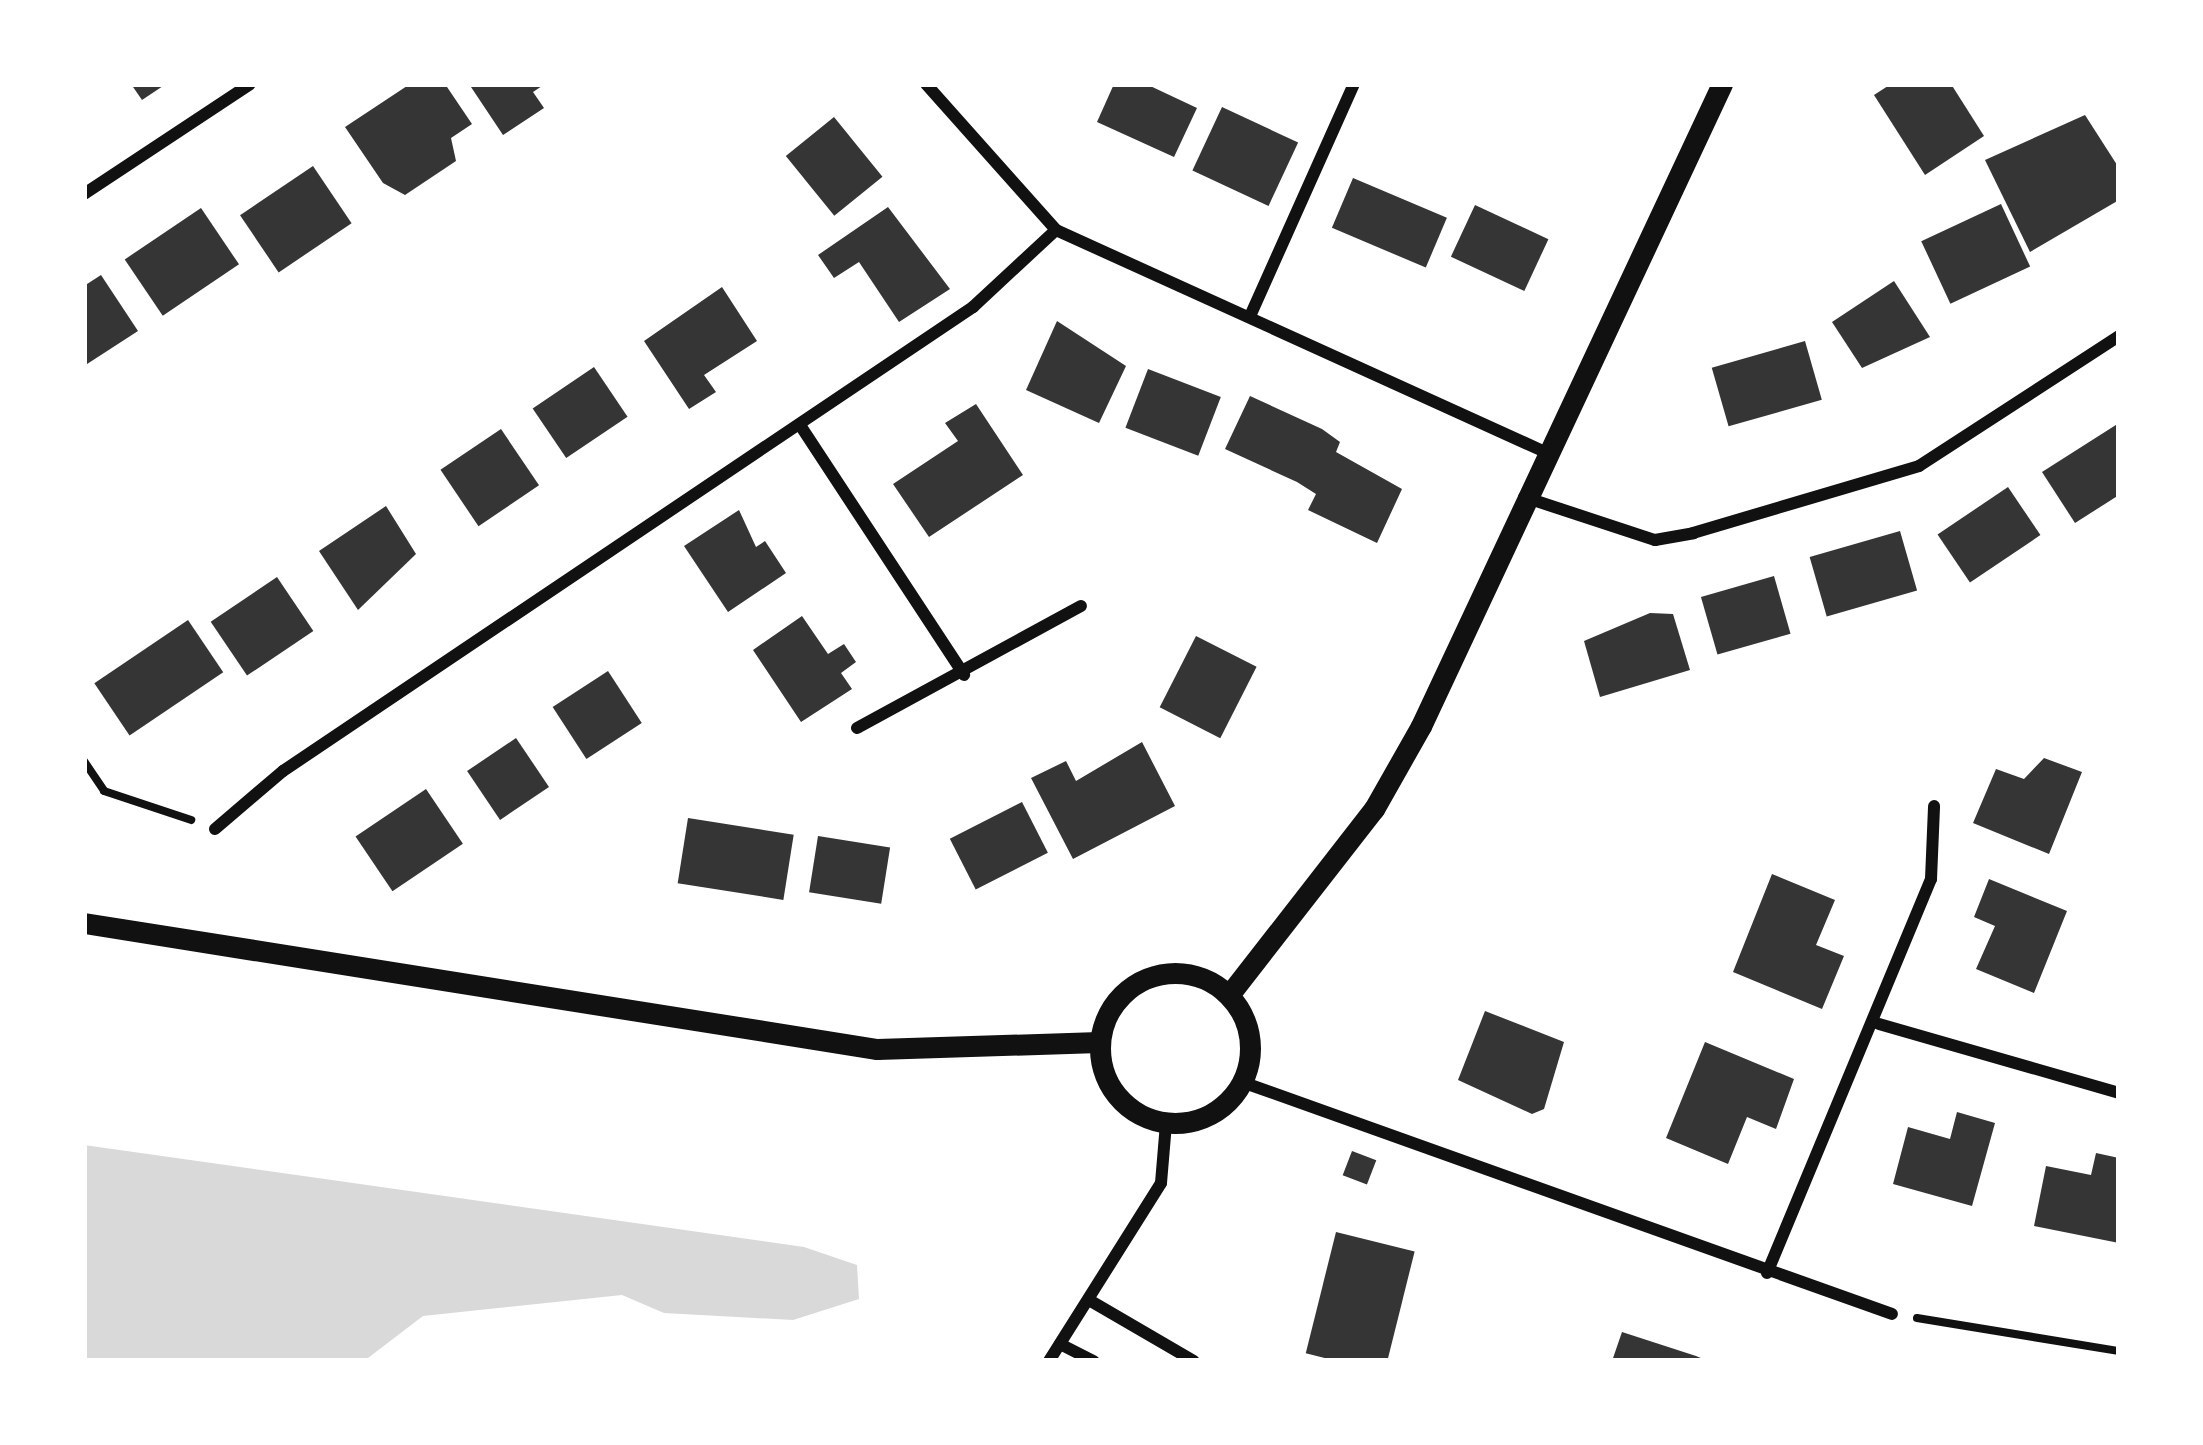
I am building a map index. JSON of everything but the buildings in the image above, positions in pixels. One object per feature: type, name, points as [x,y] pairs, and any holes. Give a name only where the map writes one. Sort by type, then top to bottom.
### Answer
[{"type":"street","points":[[84,194],[250,84]]},
{"type":"street","points":[[926,84],[1056,230],[1251,314],[1543,451]]},
{"type":"street","points":[[1251,314],[1354,84]]},
{"type":"street","points":[[1228,994],[1375,809],[1722,84]]},
{"type":"street","points":[[215,829],[283,771],[973,307],[1056,230]]},
{"type":"street","points":[[1523,497],[1655,541],[1693,533],[1919,466],[2119,336]]},
{"type":"street","points":[[800,425],[964,675]]},
{"type":"street","points":[[857,728],[964,675],[1081,606]]},
{"type":"street","points":[[1767,1273],[1879,1024],[1931,879],[1934,806]]},
{"type":"street","points":[[84,923],[877,1049],[1099,1042]]},
{"type":"street","points":[[1182,972],[1228,994],[1250,1040],[1242,1082],[1193,1122],[1166,1123],[1119,1099],[1099,1042],[1114,1002],[1138,981],[1182,972]]},
{"type":"street","points":[[1879,1024],[2119,1093]]},
{"type":"street","points":[[1242,1082],[1892,1314]]},
{"type":"street","points":[[1049,1361],[1161,1183],[1166,1123]]},
{"type":"street","points":[[1089,1300],[1194,1361]]},
{"type":"street","points":[[1060,1344],[1094,1361]]},
{"type":"path","points":[[84,760],[104,791],[215,829]]},
{"type":"path","points":[[1892,1314],[2119,1352]]},
{"type":"shaded area","points":[[84,1145],[804,1247],[857,1265],[859,1299],[793,1320],[664,1313],[622,1295],[423,1316],[364,1361],[84,1361]]}]
